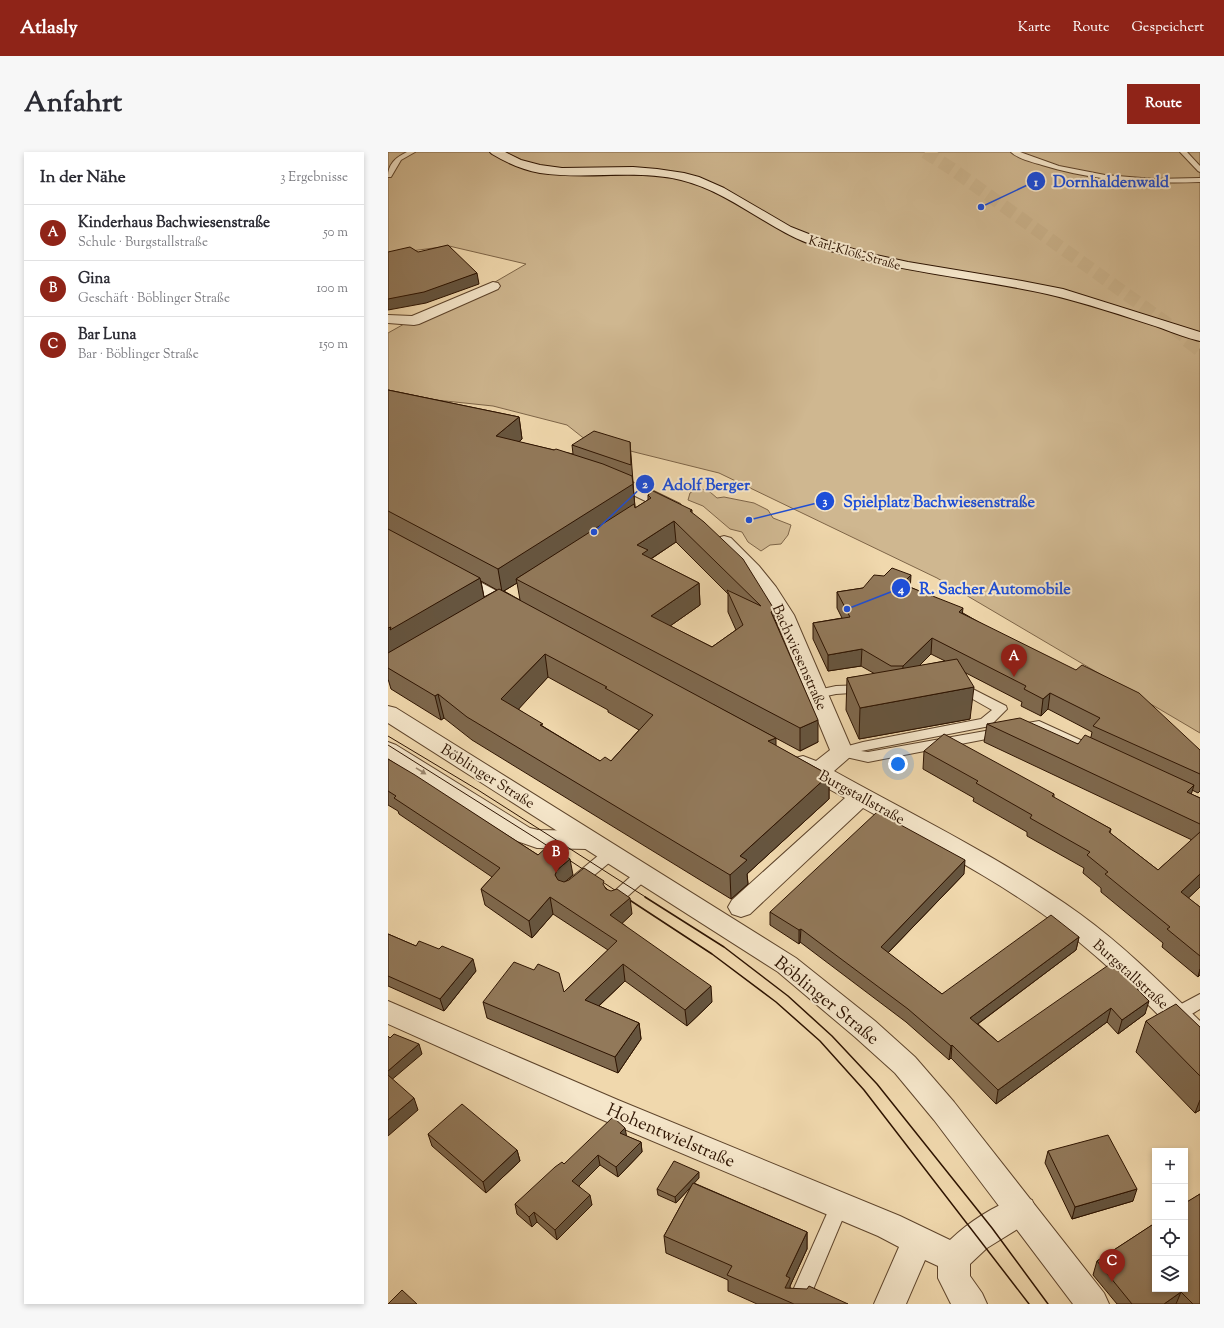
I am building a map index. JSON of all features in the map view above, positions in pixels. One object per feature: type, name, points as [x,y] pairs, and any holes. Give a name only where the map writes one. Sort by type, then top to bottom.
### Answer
[{"type":"street","name":"Karl-Kloß-Straße","points":[[496,152],[519,164],[543,170],[565,172],[635,170],[682,176],[706,183],[728,193],[778,225],[794,233],[842,251],[925,270],[1052,291],[1107,306],[1200,336]]},
{"type":"street","points":[[388,319],[414,321],[493,286]]},
{"type":"street","points":[[590,473],[660,500],[690,517]]},
{"type":"street","points":[[641,513],[660,500]]},
{"type":"street","name":"Bachwiesenstraße","points":[[711,532],[743,560],[777,603],[784,615],[842,752]]},
{"type":"street","points":[[440,568],[510,598],[531,617]]},
{"type":"street","points":[[483,614],[510,598]]},
{"type":"street","name":"Böblinger Straße","points":[[388,713],[787,965],[865,1028],[905,1065],[944,1111],[1093,1304]]},
{"type":"street","name":"Böblinger Straße","points":[[388,750],[522,834],[537,839],[588,840]]},
{"type":"street","points":[[818,772],[842,752]]},
{"type":"street","name":"Burgstallstraße","points":[[783,753],[1022,888],[1072,922],[1137,976],[1200,1039]]},
{"type":"street","points":[[741,907],[861,797]]},
{"type":"street","name":"Hohentwielstraße","points":[[388,1012],[600,1106],[839,1206],[918,1240],[955,1258]]},
{"type":"street","points":[[971,1304],[961,1291],[954,1277],[955,1258],[964,1247],[1021,1210]]},
{"type":"street","points":[[890,1304],[918,1240]]},
{"type":"lane","points":[[388,175],[398,159],[412,152]]},
{"type":"lane","points":[[1014,152],[1062,168],[1123,179],[1171,182],[1200,180]]},
{"type":"lane","points":[[1183,152],[1200,170]]},
{"type":"lane","points":[[842,752],[863,746],[985,723],[1001,709],[947,680]]},
{"type":"lane","points":[[817,694],[836,690],[873,689]]},
{"type":"lane","points":[[842,752],[868,757],[1039,725],[1102,755]]},
{"type":"lane","points":[[566,891],[610,854]]},
{"type":"lane","points":[[614,900],[643,874]]},
{"type":"lane","points":[[1176,1015],[1200,1001]]},
{"type":"lane","points":[[797,1304],[839,1206]]},
{"type":"shaded area","points":[[388,152],[1200,152],[1200,733],[937,578],[719,473],[586,440],[567,425],[493,406],[436,400],[388,390],[388,333],[429,310],[495,282],[526,264],[449,246],[388,254]]},
{"type":"shaded area","points":[[699,488],[710,492],[717,498],[724,497],[754,503],[768,510],[773,518],[791,525],[788,535],[781,544],[770,545],[761,551],[748,542],[742,532],[730,529],[703,506],[688,500],[690,493]]},
{"type":"building","points":[[448,245],[477,273],[424,292],[388,299],[388,252],[410,247],[418,252]]},
{"type":"building","points":[[388,390],[519,417],[496,436],[554,450],[556,449],[603,464],[632,476],[633,484],[498,569],[388,511]]},
{"type":"building","points":[[594,431],[630,442],[631,465],[572,445]]},
{"type":"building","points":[[653,491],[692,510],[690,511],[704,522],[743,559],[774,609],[771,612],[818,720],[800,728],[516,579],[634,504],[635,508],[651,498],[648,495]],"holes":[[[674,521],[761,606],[727,590],[743,625],[712,647],[651,616],[699,583],[642,554],[648,550],[637,545]]]},
{"type":"building","points":[[388,529],[480,578],[390,630],[391,627],[388,628]]},
{"type":"building","points":[[892,568],[911,575],[902,584],[963,608],[959,612],[1076,670],[1082,665],[1139,693],[1200,750],[1200,774],[1093,726],[1100,718],[1050,693],[1043,699],[1024,689],[1026,686],[932,638],[903,666],[891,666],[862,649],[828,655],[813,623],[850,617],[837,592],[863,588],[874,575],[884,576]]},
{"type":"building","points":[[499,589],[776,738],[768,741],[829,775],[740,856],[747,860],[730,875],[467,717],[438,694],[435,696],[388,668],[388,653]],"holes":[[[545,654],[607,687],[605,688],[653,715],[611,761],[605,757],[600,761],[540,725],[543,724],[501,699]]]},
{"type":"building","points":[[957,659],[974,687],[860,708],[847,678]]},
{"type":"building","points":[[1020,718],[1078,744],[1085,735],[1194,785],[1187,792],[1200,798],[1200,824],[987,724]]},
{"type":"building","points":[[944,734],[1054,794],[1052,796],[1111,829],[1109,832],[1158,870],[1200,832],[1200,874],[1181,892],[1200,907],[1200,956],[1167,929],[1170,927],[1105,874],[1108,872],[1087,855],[1090,852],[1030,818],[1032,815],[976,783],[978,781],[924,751]]},
{"type":"building","points":[[388,759],[538,855],[549,845],[570,859],[557,870],[555,875],[558,880],[564,882],[569,880],[584,868],[604,881],[603,884],[606,889],[611,891],[617,889],[630,898],[610,915],[711,986],[685,1010],[623,964],[585,1000],[639,1023],[615,1057],[483,1002],[514,962],[534,970],[538,964],[559,973],[564,992],[617,941],[550,897],[529,921],[481,889],[500,868],[394,798],[396,796],[388,791]]},
{"type":"building","points":[[877,812],[965,860],[881,947],[942,994],[1051,915],[1079,937],[970,1018],[998,1042],[1110,964],[1139,988],[1137,989],[1149,1001],[1122,1020],[1111,1008],[998,1090],[952,1045],[951,1046],[908,1009],[801,929],[799,930],[770,912]]},
{"type":"building","points":[[388,934],[416,946],[419,941],[439,949],[442,946],[473,959],[440,999],[388,976]]},
{"type":"building","points":[[1176,1004],[1200,1027],[1200,1076],[1146,1021]]},
{"type":"building","points":[[394,1034],[419,1044],[388,1071],[388,1036],[390,1038]]},
{"type":"building","points":[[388,1075],[414,1098],[388,1120]]},
{"type":"building","points":[[462,1104],[517,1150],[483,1182],[428,1134]]},
{"type":"building","points":[[613,1117],[625,1128],[620,1133],[641,1142],[616,1167],[598,1155],[572,1181],[590,1195],[555,1230],[534,1212],[529,1217],[515,1204],[555,1167],[562,1162],[564,1164]]},
{"type":"building","points":[[1108,1135],[1137,1189],[1075,1207],[1048,1151]]},
{"type":"building","points":[[674,1161],[699,1172],[675,1197],[657,1189]]},
{"type":"building","points":[[693,1183],[807,1232],[786,1276],[790,1278],[785,1288],[807,1289],[809,1286],[848,1304],[794,1304],[727,1275],[732,1266],[664,1236]]},
{"type":"building","points":[[1200,1194],[1200,1304],[1193,1304],[1181,1292],[1188,1292],[1188,1201]]},
{"type":"building","points":[[1152,1225],[1152,1292],[1181,1292],[1164,1304],[1132,1304],[1097,1261]]},
{"type":"building","points":[[402,1290],[417,1304],[388,1304]]},
{"type":"tunnel","points":[[925,152],[952,169],[1190,340]]},
{"type":"tunnel","points":[[1188,339],[1200,348]]},
{"type":"tram line","points":[[388,736],[478,790],[647,898]]},
{"type":"tram line","points":[[388,745],[627,898]]},
{"type":"tram line","points":[[625,897],[712,954],[776,1002],[820,1041],[864,1090],[1029,1304]]},
{"type":"tram line","points":[[645,897],[724,947],[788,996],[832,1036],[877,1084],[992,1228],[1048,1304]]},
{"type":"place","name":"Dornhaldenwald","points":[[981,207]]},
{"type":"place","name":"Spielplatz Bachwiesenstraße","points":[[749,520]]},
{"type":"place","name":"Adolf Berger","points":[[594,532]]},
{"type":"place","name":"R. Sacher Automobile","points":[[847,609]]},
{"type":"place","name":"Kinderhaus Bachwiesenstraße","points":[[1014,677]]},
{"type":"place","name":"Gina","points":[[556,873]]},
{"type":"place","name":"Bar Luna","points":[[1112,1282]]}]
